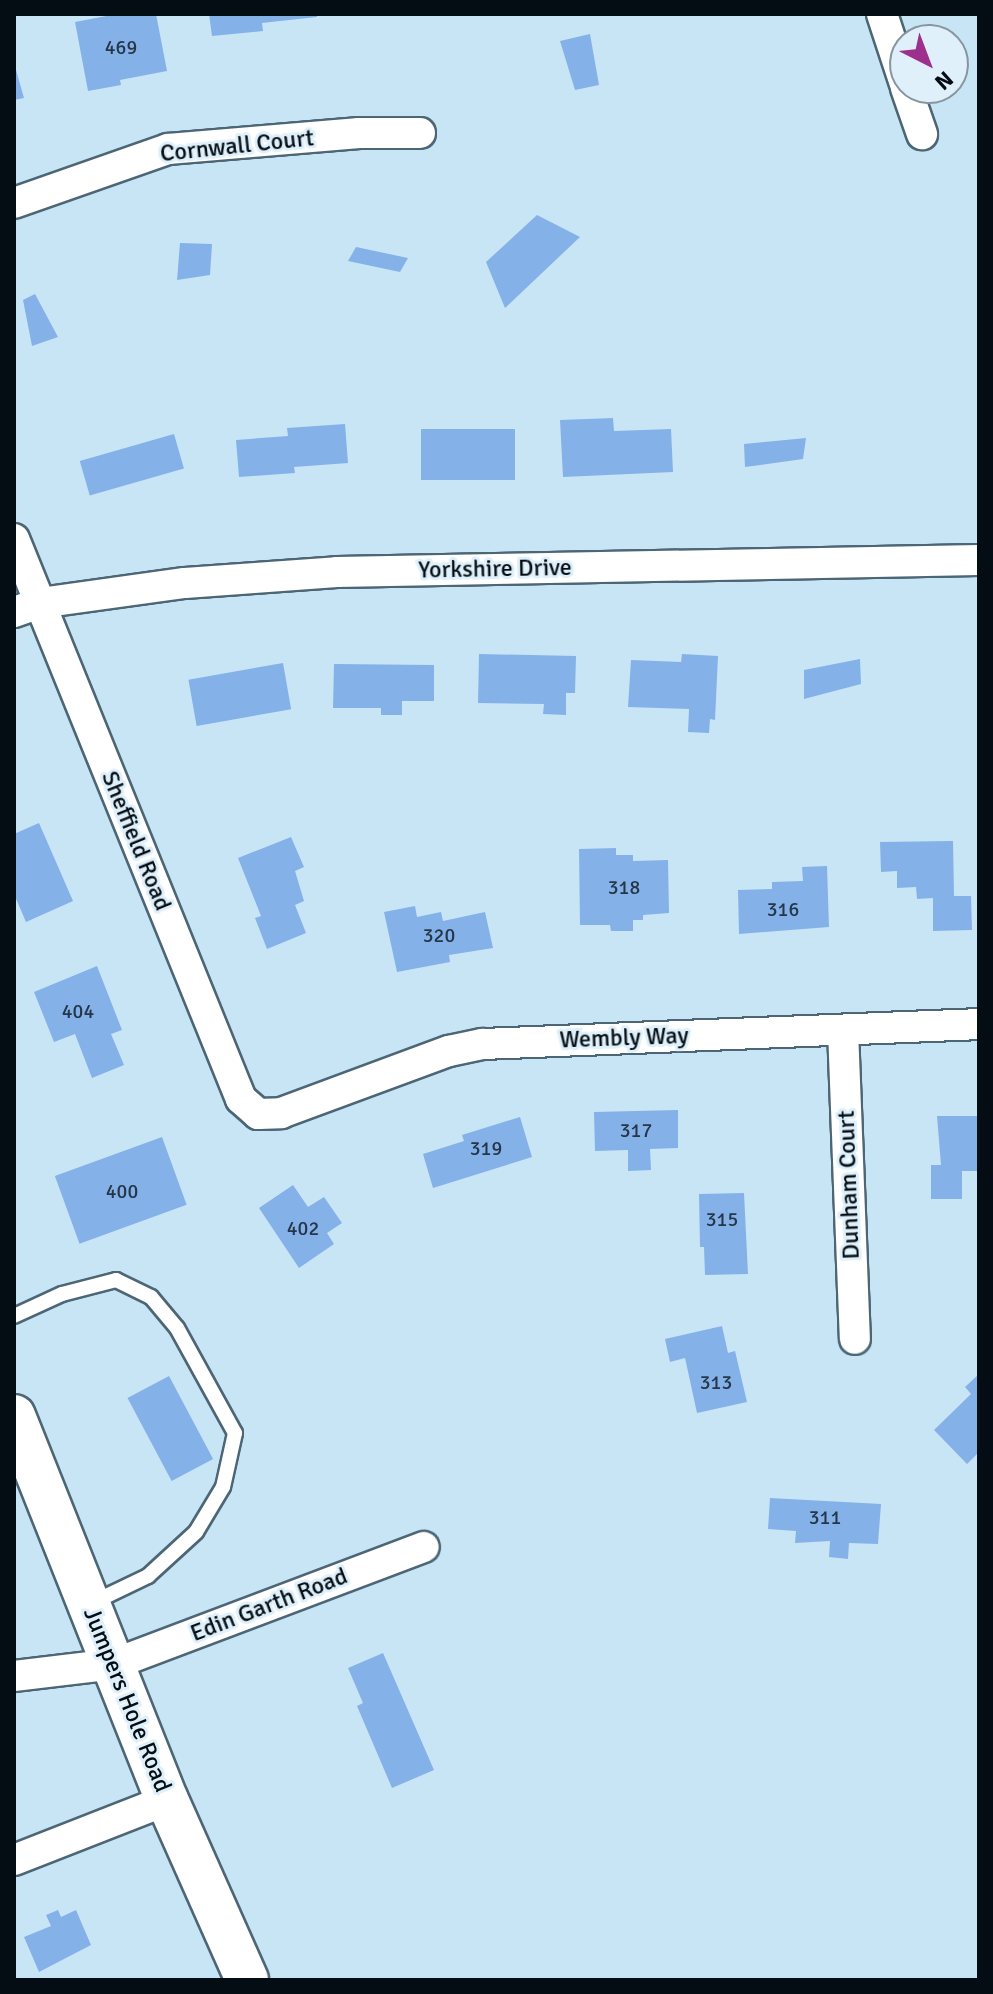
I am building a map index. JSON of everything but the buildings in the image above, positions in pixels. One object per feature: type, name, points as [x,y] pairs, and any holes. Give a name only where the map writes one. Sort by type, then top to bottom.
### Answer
[{"type":"main road","name":"Jumpers Hole Road","points":[[14,1416],[167,1800],[247,1980]]},
{"type":"street","points":[[882,14],[889,35]]},
{"type":"street","points":[[912,104],[922,134]]},
{"type":"street","name":"Cornwall Court","points":[[14,203],[168,149],[359,133],[420,133]]},
{"type":"street","name":"Sheffield Road","points":[[14,539],[27,608],[241,1099],[258,1114],[281,1113]]},
{"type":"street","name":"Yorkshire Drive","points":[[27,608],[185,583],[337,572],[979,560]]},
{"type":"street","name":"Wembly Way","points":[[281,1113],[449,1051],[483,1044],[979,1024]]},
{"type":"street","name":"Dunham Court","points":[[843,1030],[855,1339]]},
{"type":"street","name":"Edin Garth Road","points":[[14,1676],[114,1664],[424,1547]]},
{"type":"street","points":[[14,1860],[167,1800]]},
{"type":"lane","points":[[14,1316],[62,1294],[116,1280],[151,1297],[177,1328],[235,1433],[223,1487],[196,1532],[148,1576],[90,1605]]}]
